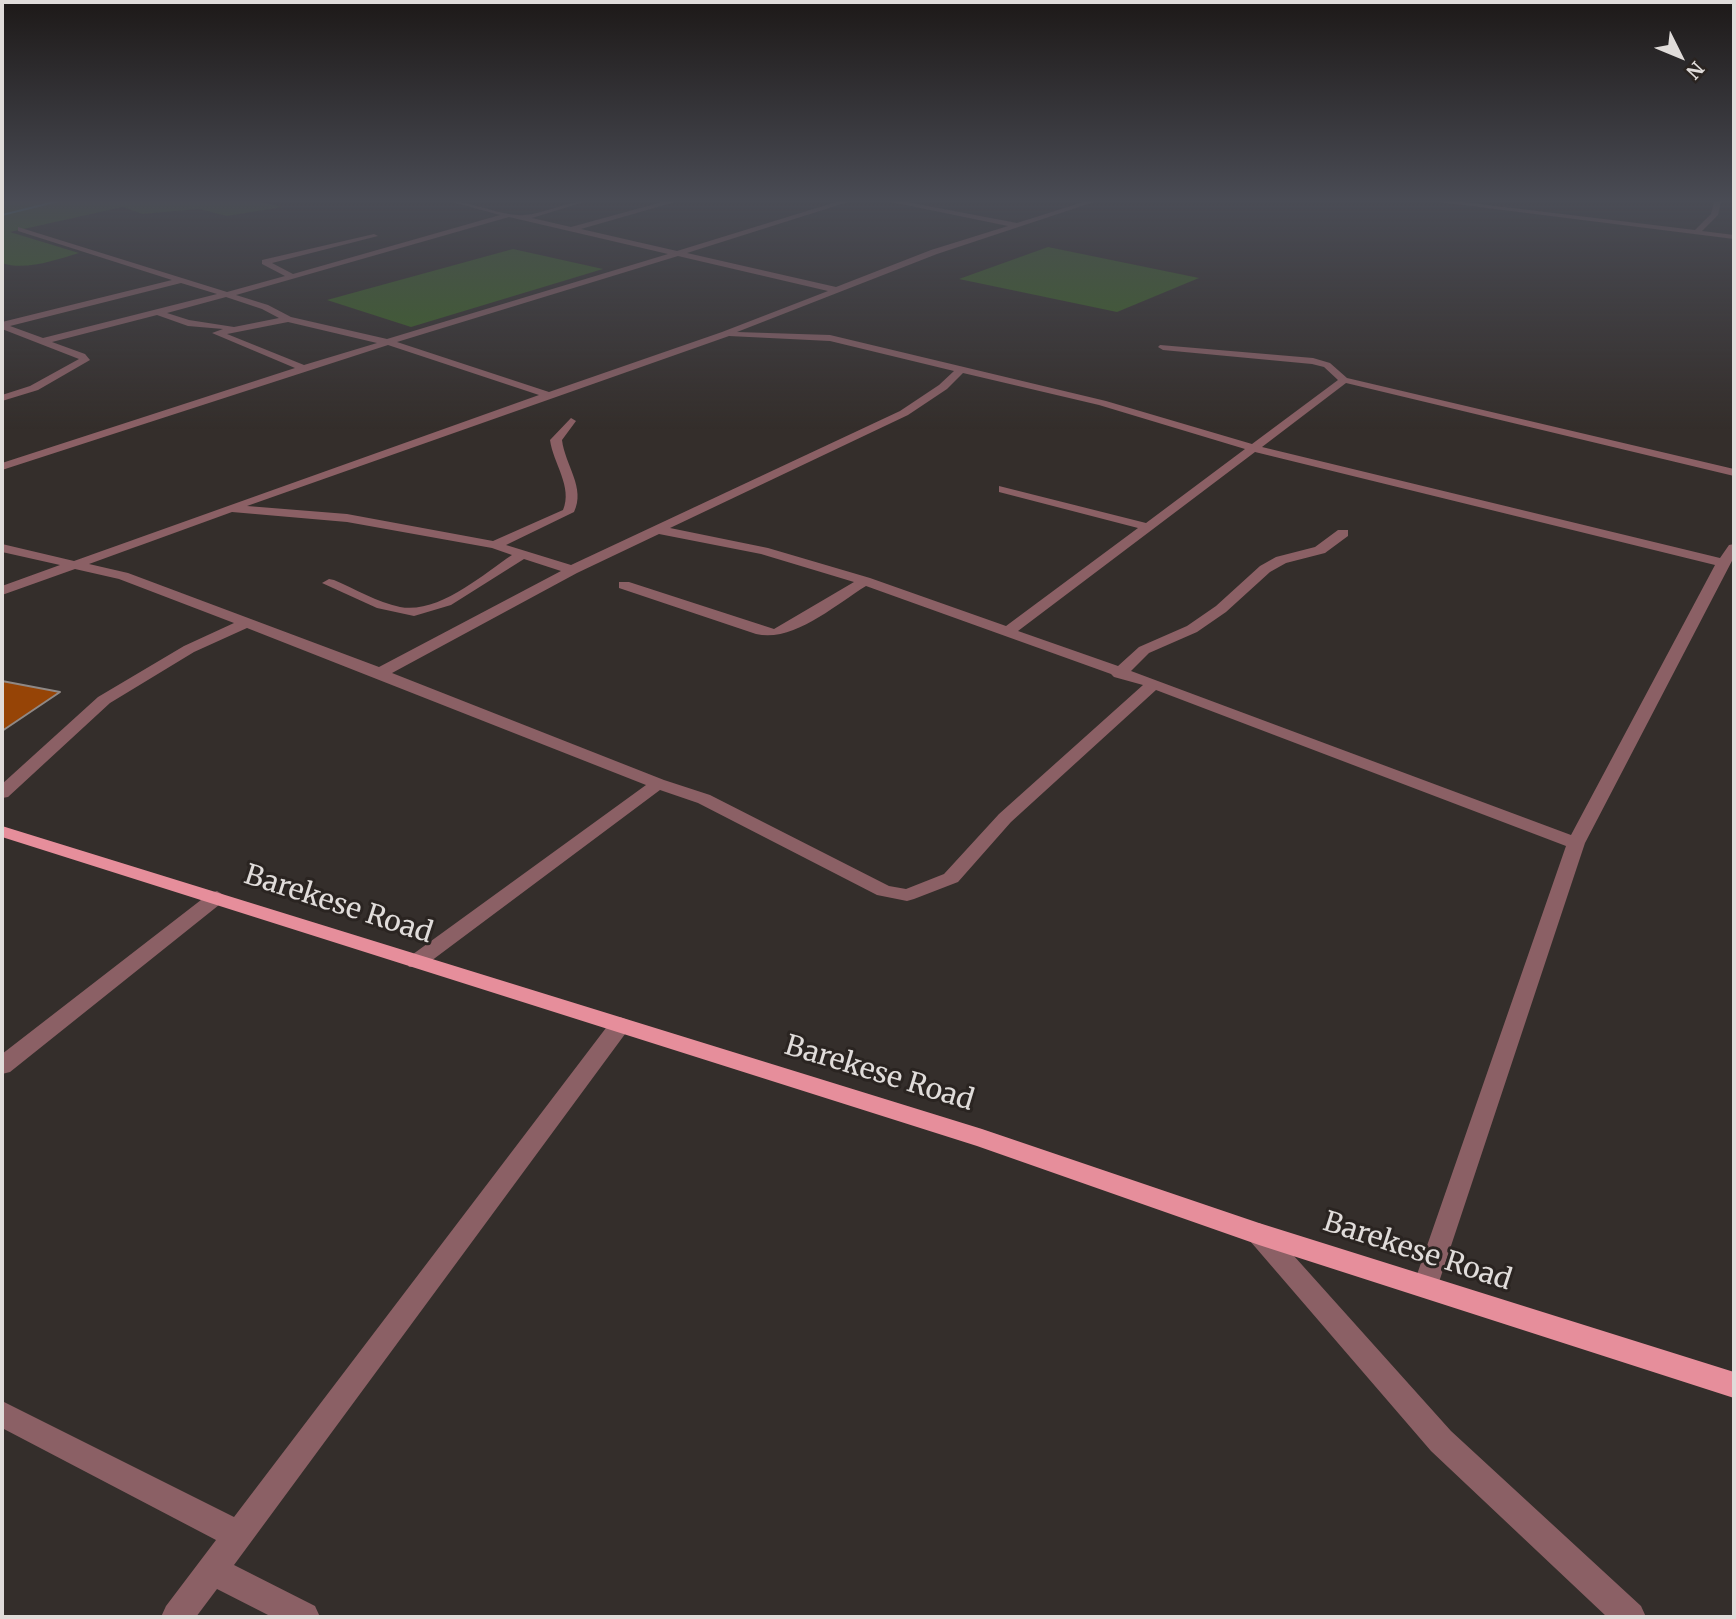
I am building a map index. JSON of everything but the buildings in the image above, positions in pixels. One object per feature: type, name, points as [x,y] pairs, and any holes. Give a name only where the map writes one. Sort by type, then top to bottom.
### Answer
[{"type":"main road","name":"Barekese Road","points":[[2,831],[982,1138],[1259,1234],[1734,1385]]},
{"type":"street","points":[[168,278],[265,307],[288,319],[390,343],[549,395]]},
{"type":"street","points":[[40,342],[291,278]]},
{"type":"street","points":[[2,467],[304,368],[605,278]]},
{"type":"street","points":[[780,278],[836,290]]},
{"type":"street","points":[[2,591],[77,562],[724,334],[868,278]]},
{"type":"street","points":[[2,326],[178,281]]},
{"type":"street","points":[[156,312],[188,323],[232,328]]},
{"type":"street","points":[[288,319],[217,333],[304,368]]},
{"type":"street","points":[[2,326],[82,356],[85,360],[34,388],[2,398]]},
{"type":"street","points":[[724,334],[830,338],[1102,403],[1254,448],[1729,555],[1576,843],[1426,1286]]},
{"type":"street","points":[[1163,347],[1313,361],[1327,365],[1344,380],[1734,472]]},
{"type":"street","points":[[380,673],[572,570],[904,412],[943,387],[961,369]]},
{"type":"street","points":[[1006,633],[1344,380]]},
{"type":"street","points":[[494,545],[568,512],[574,502],[572,484],[561,465],[556,440],[571,421]]},
{"type":"street","points":[[1003,489],[1147,527]]},
{"type":"street","points":[[229,508],[347,518],[494,545],[572,570]]},
{"type":"street","points":[[660,530],[763,551],[865,581],[1119,674],[1154,684],[1576,843]]},
{"type":"street","points":[[1119,674],[1144,650],[1192,629],[1221,610],[1265,569],[1280,559],[1320,550],[1343,533]]},
{"type":"street","points":[[2,548],[77,562],[123,576],[247,622],[658,784],[704,799],[884,891],[907,895],[951,878],[1005,818],[1154,684]]},
{"type":"street","points":[[329,583],[401,611],[418,611],[463,592],[521,555]]},
{"type":"street","points":[[624,585],[774,633],[785,630],[865,581]]},
{"type":"street","points":[[2,793],[104,700],[189,649],[247,622]]},
{"type":"street","points":[[416,962],[658,784]]},
{"type":"street","points":[[2,1066],[217,897]]},
{"type":"street","points":[[177,1617],[620,1026]]},
{"type":"street","points":[[1259,1234],[1441,1441],[1630,1617]]},
{"type":"street","points":[[2,1414],[240,1535]]},
{"type":"street","points":[[214,1571],[304,1617]]},
{"type":"green space","points":[[409,278],[575,278],[411,327],[327,300]]},
{"type":"green space","points":[[963,278],[1199,278],[1117,312],[959,279]]}]
